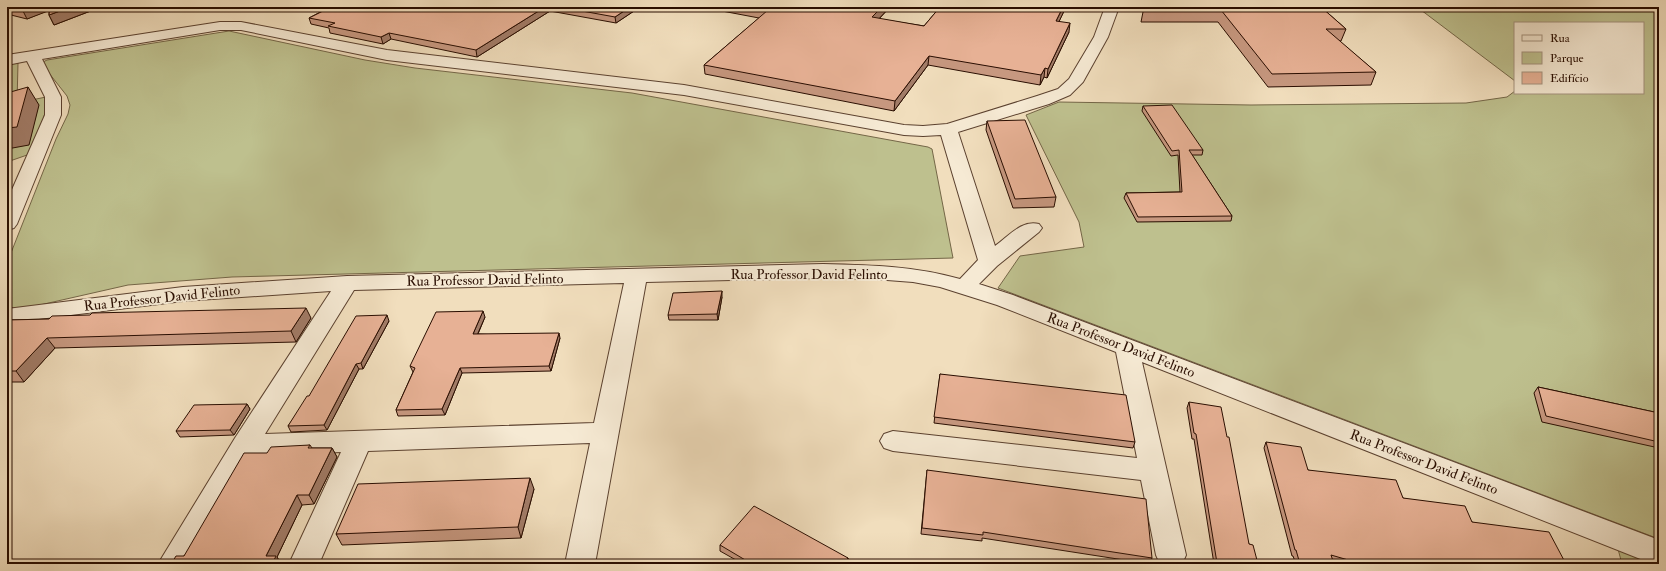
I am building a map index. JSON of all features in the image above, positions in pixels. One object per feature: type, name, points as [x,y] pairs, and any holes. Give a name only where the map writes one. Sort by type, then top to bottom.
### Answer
[{"type":"street","points":[[7,60],[220,26],[241,26],[387,55],[684,90],[904,130],[923,131],[948,129],[1043,100],[1064,92],[1075,82],[1101,37],[1112,7]]},
{"type":"street","points":[[7,224],[54,116],[53,97],[33,57]]},
{"type":"street","points":[[948,129],[989,261]]},
{"type":"street","points":[[964,287],[989,261],[1032,228]]},
{"type":"street","name":"Rua Professor David Felinto","points":[[7,316],[183,294],[347,283],[823,271],[875,272],[924,277],[964,287],[1005,300],[1659,553]]},
{"type":"street","points":[[580,564],[604,433],[636,276]]},
{"type":"street","points":[[173,564],[244,445],[347,283]]},
{"type":"street","points":[[1128,348],[1171,555]]},
{"type":"street","points":[[244,445],[604,433]]},
{"type":"street","points":[[893,440],[1153,471]]},
{"type":"street","points":[[304,564],[359,441]]},
{"type":"green space","points":[[1417,7],[1659,7],[1659,539],[998,288],[1020,256],[1084,247],[1079,222],[1026,115],[1059,102],[1251,105],[1466,103],[1507,97],[1514,92],[1514,94],[1644,94],[1644,22],[1514,22],[1514,80]]},
{"type":"green space","points":[[229,31],[365,60],[415,68],[632,93],[928,147],[932,149],[953,258],[232,277],[128,285],[31,307],[7,308],[7,263],[56,139],[68,114],[70,105],[67,96],[41,63],[47,60]]},
{"type":"green space","points":[[7,63],[18,63],[17,103],[46,97],[46,105],[39,133],[30,154],[7,162]]},
{"type":"green space","points":[[1618,549],[1656,564],[1622,564]]},
{"type":"building","points":[[13,7],[27,7],[22,9]]},
{"type":"building","points":[[50,7],[71,7],[49,15]]},
{"type":"building","points":[[331,7],[545,7],[476,50],[389,33],[381,37],[328,26],[335,23],[309,18]]},
{"type":"building","points":[[560,7],[630,7],[615,17]]},
{"type":"building","points":[[749,7],[882,7],[872,17],[924,26],[940,7],[1063,7],[1056,21],[1070,23],[1048,69],[1045,68],[1041,75],[929,56],[895,101],[704,65],[768,10]]},
{"type":"building","points":[[1144,7],[1321,7],[1346,29],[1326,29],[1376,72],[1272,74],[1221,10],[1143,11]]},
{"type":"building","points":[[28,87],[17,127],[7,128],[7,93]]},
{"type":"building","points":[[1172,105],[1203,150],[1189,150],[1232,216],[1138,217],[1126,193],[1182,192],[1179,150],[1172,151],[1143,106]]},
{"type":"building","points":[[1025,120],[1056,197],[1015,199],[987,121]]},
{"type":"building","points":[[722,291],[717,314],[668,315],[673,293]]},
{"type":"building","points":[[306,308],[291,331],[47,338],[16,371],[7,371],[7,320],[49,319],[52,316],[90,315],[92,313]]},
{"type":"building","points":[[483,311],[473,334],[559,333],[549,366],[460,368],[442,409],[396,410],[415,368],[410,366],[436,312]]},
{"type":"building","points":[[387,315],[361,363],[356,364],[324,425],[288,426],[307,396],[309,396],[356,316]]},
{"type":"building","points":[[940,374],[1126,395],[1135,442],[934,417]]},
{"type":"building","points":[[1538,387],[1659,413],[1659,442],[1546,416]]},
{"type":"building","points":[[1189,402],[1221,407],[1227,437],[1229,437],[1249,544],[1253,545],[1258,564],[1217,563],[1196,434],[1194,433]]},
{"type":"building","points":[[247,404],[230,430],[176,431],[194,405]]},
{"type":"building","points":[[1266,442],[1301,447],[1308,470],[1396,480],[1403,498],[1465,506],[1472,522],[1549,532],[1566,564],[1362,564],[1331,555],[1334,564],[1300,564]]},
{"type":"building","points":[[310,445],[308,448],[332,448],[309,495],[297,495],[266,556],[276,556],[272,564],[171,564],[176,556],[184,556],[244,453],[267,453],[271,447]]},
{"type":"building","points":[[927,470],[1146,499],[1152,558],[983,532],[983,535],[922,528]]},
{"type":"building","points":[[530,478],[518,527],[336,534],[358,484]]},
{"type":"building","points":[[754,506],[848,558],[844,564],[752,564],[720,545]]}]
